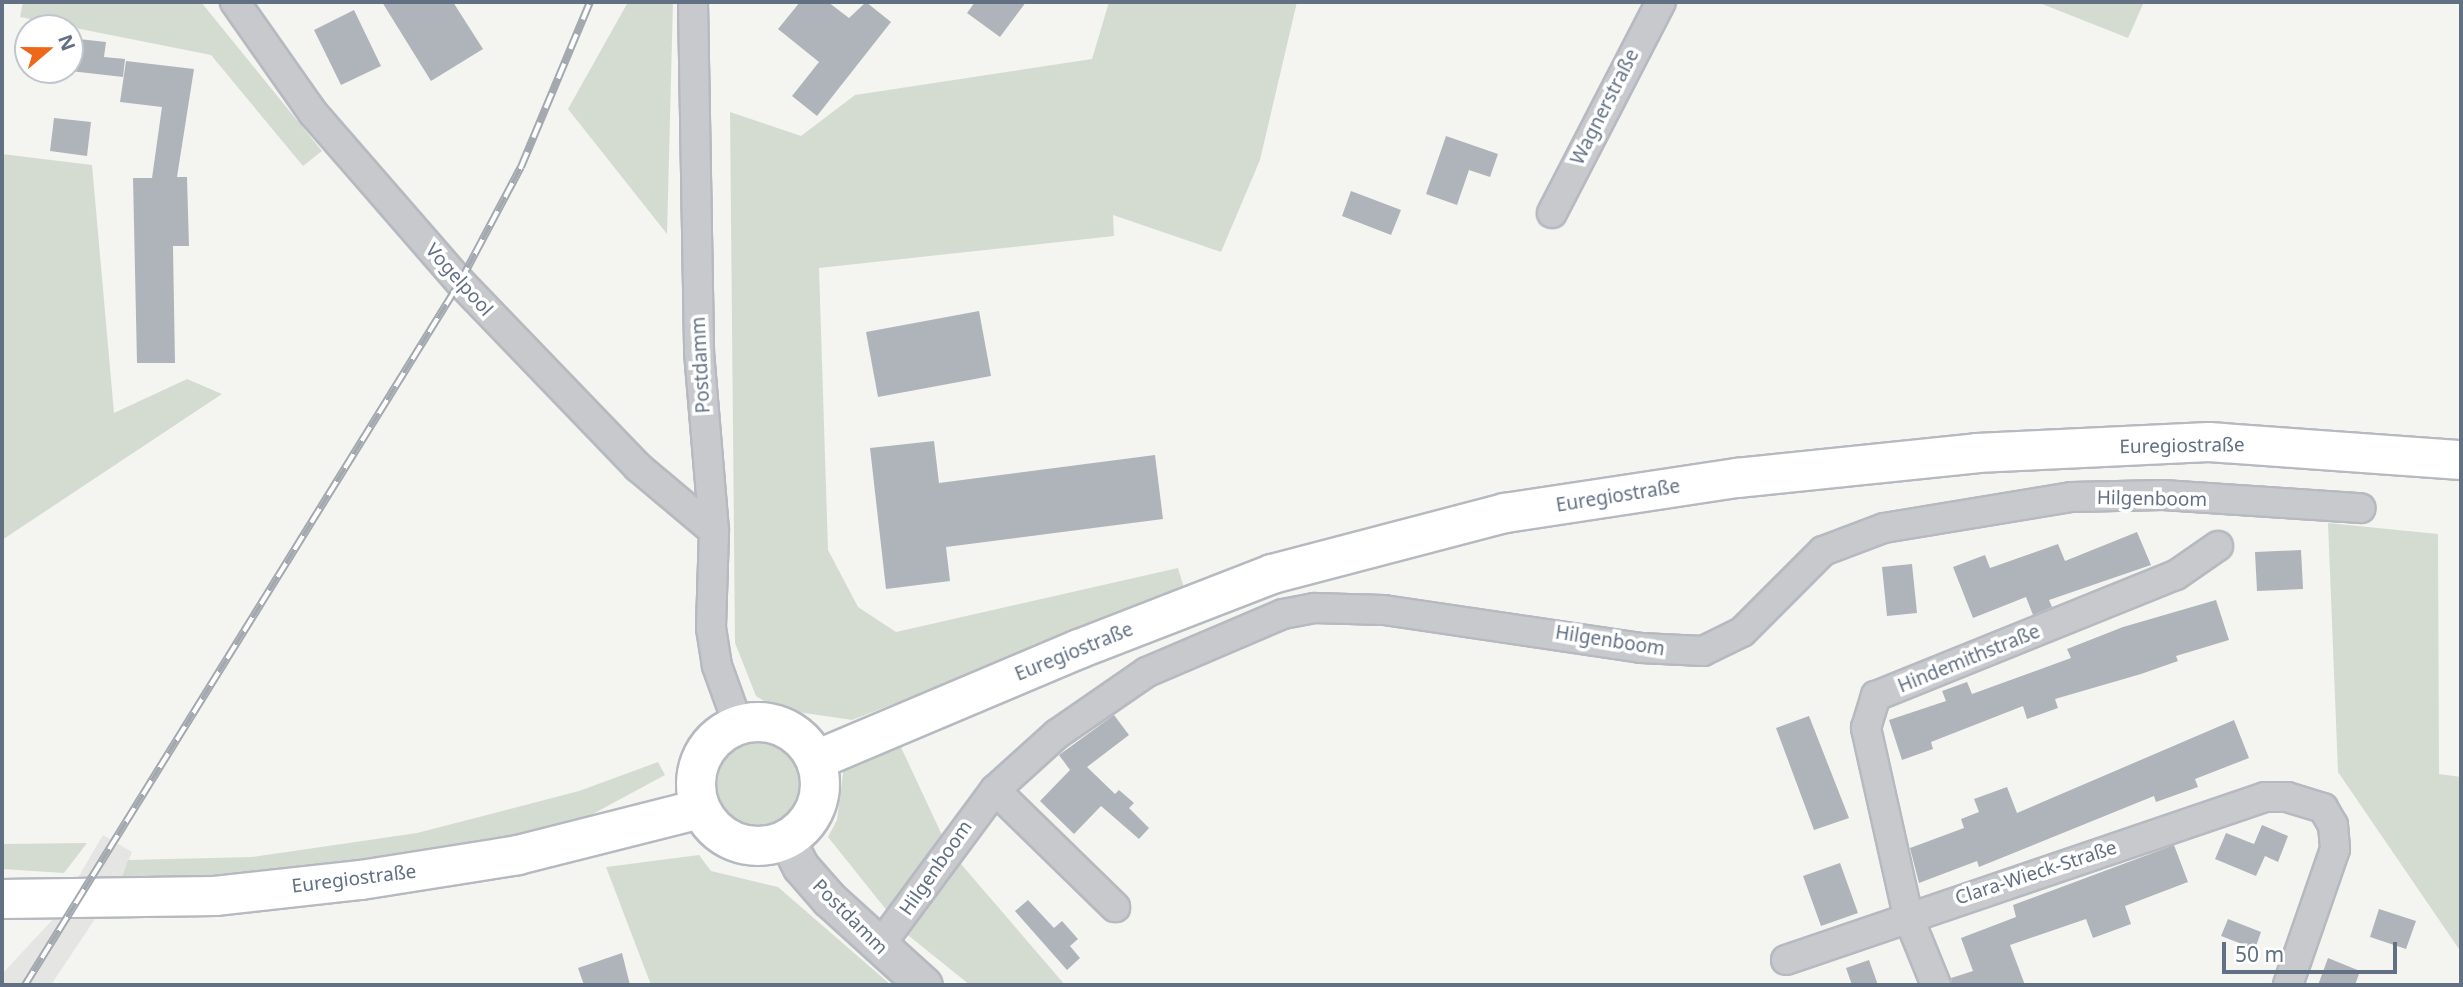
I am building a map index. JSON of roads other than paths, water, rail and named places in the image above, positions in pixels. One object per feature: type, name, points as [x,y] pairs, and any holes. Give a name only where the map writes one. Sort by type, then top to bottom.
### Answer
[{"type":"main road","name":"Euregiostraße","points":[[816,760],[1079,649],[1272,575],[1505,513],[1737,478],[1977,453],[2209,442],[2461,460]]},
{"type":"main road","points":[[756,721],[783,727],[806,744],[816,760],[820,796],[802,829],[787,840],[768,846],[737,842],[711,826],[700,809],[695,789],[705,749],[738,724],[756,721]]},
{"type":"main road","name":"Euregiostraße","points":[[2,899],[215,896],[361,880],[518,855],[700,809]]},
{"type":"street","name":"Vogelpool","points":[[234,2],[313,113],[460,282],[638,467],[714,531]]},
{"type":"street","name":"Postdamm","points":[[693,2],[699,352],[714,531],[711,628],[717,666],[738,724]]},
{"type":"street","name":"Wagnerstraße","points":[[1552,213],[1661,2]]},
{"type":"street","name":"Hilgenboom","points":[[878,948],[995,790],[1057,734],[1147,672],[1283,614],[1314,608],[1384,610],[1641,648],[1703,651],[1742,632],[1823,551],[1884,527],[2071,498],[2163,495],[2361,508]]},
{"type":"street","name":"Hindemithstraße","points":[[1936,985],[1908,916],[1866,728],[1876,696],[2176,575],[2218,545]]},
{"type":"street","points":[[995,790],[1115,907]]},
{"type":"street","name":"Clara-Wieck-Straße","points":[[1786,960],[1908,916],[2264,797],[2287,797],[2323,808],[2333,825],[2335,849],[2288,985]]},
{"type":"street","name":"Postdamm","points":[[787,840],[801,867],[878,948],[923,985]]},
{"type":"railway","points":[[25,985],[460,282],[521,167],[590,2]]}]
